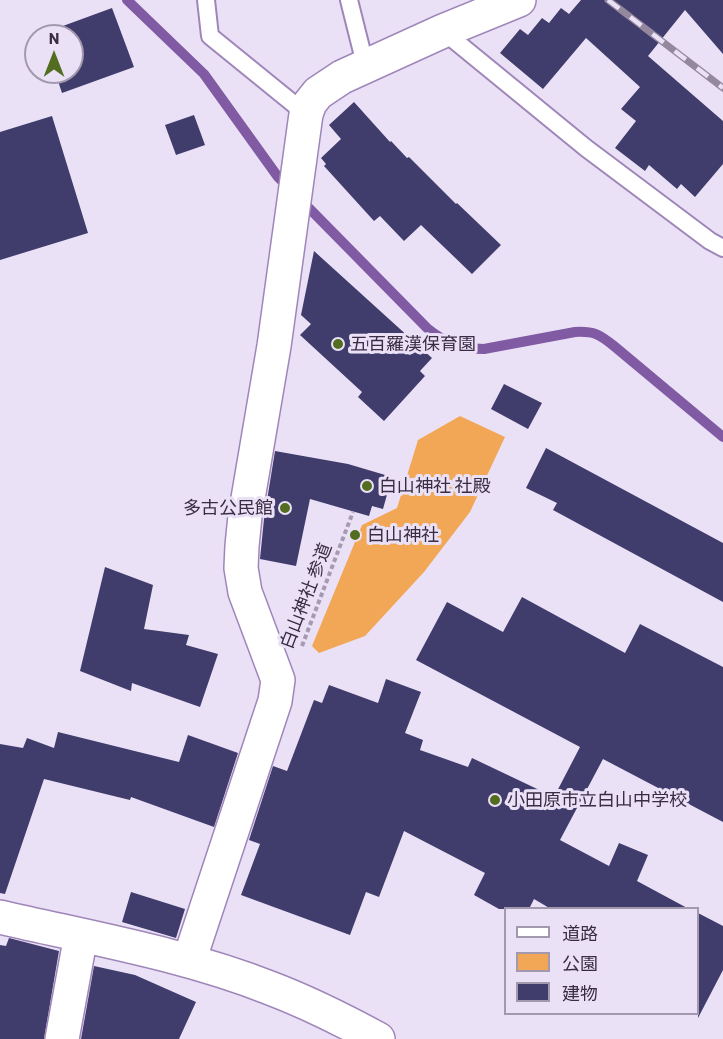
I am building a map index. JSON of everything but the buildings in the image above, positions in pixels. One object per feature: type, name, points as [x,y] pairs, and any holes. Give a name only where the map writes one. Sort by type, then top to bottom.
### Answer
[{"type":"street","points":[[189,961],[275,701],[278,680],[245,592],[241,568],[245,516],[274,346],[306,114],[310,103],[318,93],[342,77],[366,68],[443,30],[519,0]]},
{"type":"street","points":[[0,917],[189,961],[270,988],[348,1022],[378,1039]]},
{"type":"street","points":[[62,1039],[81,935]]},
{"type":"lane","points":[[206,0],[210,36],[306,114]]},
{"type":"lane","points":[[349,0],[366,68]]},
{"type":"lane","points":[[443,30],[586,148],[710,241],[723,248]]},
{"type":"path","name":"白山神社 参道","points":[[277,684],[291,672],[353,512]]},
{"type":"green space","points":[[460,416],[505,437],[470,512],[424,572],[365,636],[319,653],[312,646],[362,525],[397,508],[418,440]]},
{"type":"waterway","points":[[127,0],[204,74],[278,177],[289,188]]},
{"type":"waterway","points":[[300,199],[427,328],[440,337],[460,346],[484,349],[575,332],[596,334],[614,346],[723,437]]},
{"type":"railway","points":[[608,0],[723,88]]},
{"type":"place","name":"五百羅漢保育園","points":[[338,344]]},
{"type":"place","name":"白山神社 社殿","points":[[367,486]]},
{"type":"place","name":"多古公民館","points":[[285,508]]},
{"type":"place","name":"白山神社","points":[[355,535]]},
{"type":"place","name":"小田原市立白山中学校","points":[[495,800]]}]
